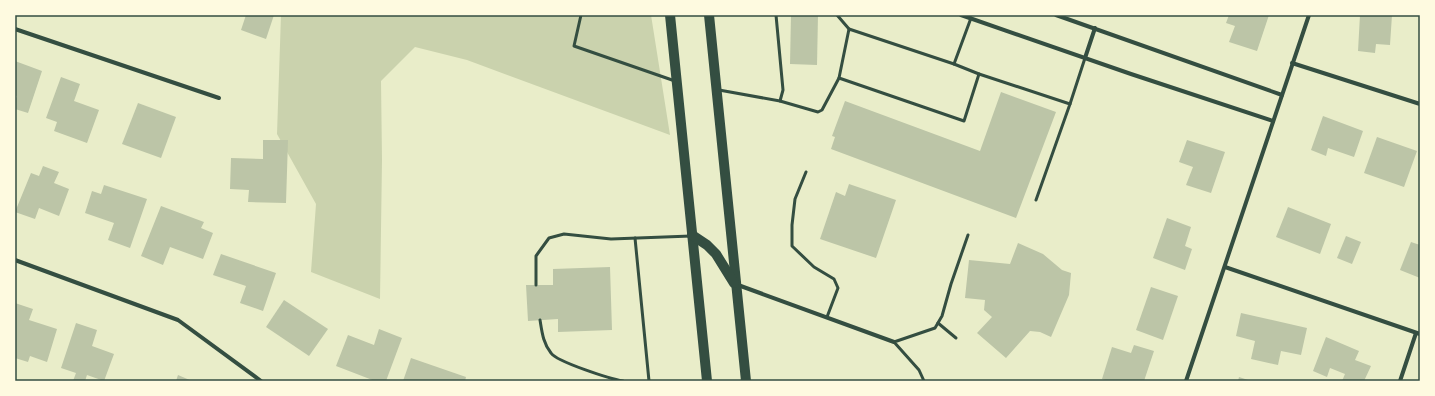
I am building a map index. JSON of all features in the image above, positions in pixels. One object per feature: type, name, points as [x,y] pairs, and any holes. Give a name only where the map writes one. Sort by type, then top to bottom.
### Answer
[{"type":"main road","points":[[670,15],[707,381]]},
{"type":"main road","points":[[709,15],[746,381]]},
{"type":"main road","points":[[692,236],[707,245],[716,254],[736,284]]},
{"type":"street","points":[[961,15],[971,17],[1131,74],[1273,121]]},
{"type":"street","points":[[1056,15],[1282,95]]},
{"type":"street","points":[[1186,381],[1309,15]]},
{"type":"street","points":[[1085,58],[1095,28]]},
{"type":"street","points":[[15,29],[219,98]]},
{"type":"street","points":[[1292,64],[1420,104]]},
{"type":"street","points":[[15,260],[178,320],[261,381]]},
{"type":"street","points":[[1225,267],[1418,334],[1400,381]]},
{"type":"street","points":[[736,284],[894,342]]},
{"type":"lane","points":[[581,15],[574,46],[677,82]]},
{"type":"lane","points":[[776,15],[783,90],[780,100]]},
{"type":"lane","points":[[837,15],[849,29],[1070,104]]},
{"type":"lane","points":[[954,64],[971,17]]},
{"type":"lane","points":[[716,89],[780,100],[818,112],[822,110],[839,78],[849,29]]},
{"type":"lane","points":[[1036,200],[1085,58]]},
{"type":"lane","points":[[839,78],[964,121],[979,74]]},
{"type":"lane","points":[[806,172],[795,199],[792,225],[792,246],[814,267],[834,279],[838,288],[827,317]]},
{"type":"lane","points":[[536,285],[536,256],[549,238],[564,234],[611,239],[692,236]]},
{"type":"lane","points":[[924,381],[919,370],[894,342],[936,328],[942,316],[951,284],[968,235]]},
{"type":"lane","points":[[635,238],[648,381]]},
{"type":"lane","points":[[540,320],[544,342],[551,354],[563,361],[623,381]]},
{"type":"lane","points":[[938,323],[956,338]]},
{"type":"green space","points":[[281,15],[651,15],[670,135],[467,60],[415,47],[381,81],[382,160],[380,299],[311,272],[316,204],[277,134]]},
{"type":"building","points":[[246,15],[274,15],[266,39],[241,30]]},
{"type":"building","points":[[791,15],[818,15],[817,65],[790,64]]},
{"type":"building","points":[[1229,15],[1269,15],[1257,51],[1229,42],[1235,26],[1226,23]]},
{"type":"building","points":[[1360,15],[1392,15],[1390,45],[1376,44],[1375,53],[1358,51]]},
{"type":"building","points":[[15,61],[42,71],[28,113],[15,109],[15,101],[17,96],[15,95]]},
{"type":"building","points":[[61,77],[80,84],[74,101],[99,110],[87,143],[54,131],[57,122],[46,118]]},
{"type":"building","points":[[1001,92],[1056,112],[1016,218],[831,149],[835,137],[832,136],[845,101],[980,151]]},
{"type":"building","points":[[138,103],[176,117],[161,158],[122,144]]},
{"type":"building","points":[[1323,116],[1363,131],[1354,157],[1328,148],[1326,156],[1311,150]]},
{"type":"building","points":[[1377,137],[1417,151],[1404,187],[1364,173]]},
{"type":"building","points":[[263,140],[288,140],[286,203],[248,202],[249,190],[230,189],[231,158],[263,159]]},
{"type":"building","points":[[1187,140],[1225,152],[1211,193],[1186,185],[1193,167],[1179,162]]},
{"type":"building","points":[[43,166],[59,172],[54,183],[69,189],[59,216],[39,208],[35,219],[15,212],[31,173],[39,176]]},
{"type":"building","points":[[849,184],[896,200],[876,258],[820,239],[836,192],[845,196]]},
{"type":"building","points":[[104,185],[147,199],[130,248],[108,240],[114,223],[85,213],[92,191],[101,194]]},
{"type":"building","points":[[161,206],[204,222],[201,228],[213,233],[203,259],[170,247],[163,265],[141,256]]},
{"type":"building","points":[[1288,207],[1331,224],[1320,254],[1276,237]]},
{"type":"building","points":[[1167,218],[1191,227],[1185,246],[1192,249],[1185,270],[1153,258]]},
{"type":"building","points":[[1346,236],[1361,242],[1352,264],[1337,258]]},
{"type":"building","points":[[1411,242],[1420,245],[1420,278],[1400,270]]},
{"type":"building","points":[[1018,243],[1043,254],[1062,270],[1071,273],[1069,295],[1051,337],[1040,332],[1030,331],[1006,358],[977,333],[992,317],[984,310],[985,300],[965,298],[969,260],[1010,264]]},
{"type":"building","points":[[221,254],[276,273],[263,311],[240,303],[246,286],[213,275]]},
{"type":"building","points":[[610,267],[612,330],[558,332],[558,319],[528,321],[526,285],[553,285],[553,269]]},
{"type":"building","points":[[1151,287],[1178,296],[1163,340],[1136,330]]},
{"type":"building","points":[[284,300],[328,329],[309,356],[266,327]]},
{"type":"building","points":[[15,303],[33,309],[29,320],[57,329],[47,362],[30,356],[28,362],[15,358]]},
{"type":"building","points":[[1241,313],[1307,328],[1301,355],[1281,351],[1278,365],[1251,359],[1255,341],[1236,336]]},
{"type":"building","points":[[76,323],[97,330],[92,346],[114,354],[104,381],[87,375],[85,381],[73,381],[76,373],[61,368]]},
{"type":"building","points":[[379,329],[402,338],[386,381],[375,381],[336,366],[348,335],[374,345]]},
{"type":"building","points":[[1326,337],[1359,351],[1355,360],[1371,366],[1364,381],[1342,381],[1345,374],[1330,368],[1327,377],[1313,371]]},
{"type":"building","points":[[1134,345],[1154,351],[1144,381],[1109,381],[1102,379],[1112,347],[1131,353]]},
{"type":"building","points":[[411,358],[466,377],[465,381],[403,381]]},
{"type":"building","points":[[178,375],[192,381],[176,381]]},
{"type":"building","points":[[1239,377],[1251,381],[1238,381]]}]
